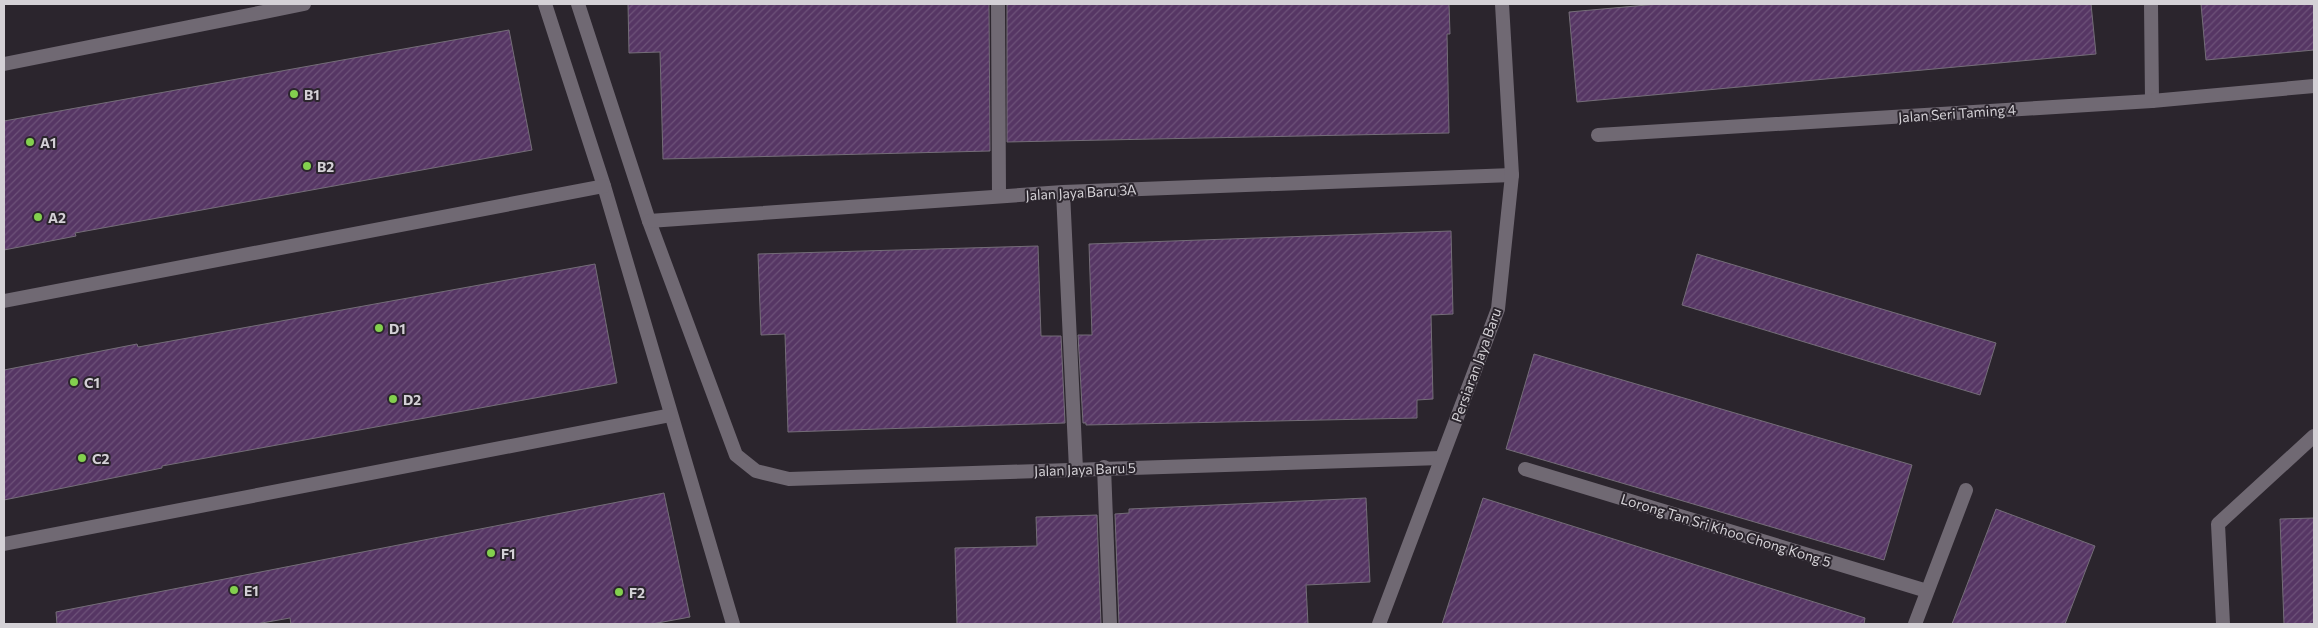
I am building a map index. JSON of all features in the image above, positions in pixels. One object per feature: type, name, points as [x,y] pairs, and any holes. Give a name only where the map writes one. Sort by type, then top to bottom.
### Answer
[{"type":"street","points":[[4,64],[304,4]]},
{"type":"street","points":[[545,4],[604,186],[733,624]]},
{"type":"street","points":[[578,4],[649,220]]},
{"type":"street","points":[[998,4],[999,196]]},
{"type":"street","name":"Persiaran Jaya Baru","points":[[1379,624],[1498,309],[1512,175],[1502,4]]},
{"type":"street","points":[[2151,4],[2152,100]]},
{"type":"street","name":"Jalan Seri Taming 4","points":[[1598,135],[2152,100],[2314,86]]},
{"type":"street","name":"Jalan Jaya Baru 3A","points":[[649,220],[1063,192],[1512,175]]},
{"type":"street","points":[[4,301],[604,186]]},
{"type":"street","points":[[1063,192],[1076,469]]},
{"type":"street","name":"Jalan Jaya Baru 5","points":[[649,220],[736,455],[756,471],[788,479],[1104,467],[1441,458]]},
{"type":"street","points":[[4,544],[671,415]]},
{"type":"street","points":[[2223,624],[2218,524],[2314,436]]},
{"type":"street","points":[[1104,467],[1110,624]]},
{"type":"street","name":"Lorong Tan Sri Khoo Chong Kong 5","points":[[1525,469],[1926,591]]},
{"type":"street","points":[[1914,624],[1966,490]]},
{"type":"building","points":[[628,4],[989,4],[990,151],[663,159],[660,52],[629,53]]},
{"type":"building","points":[[1007,4],[1449,4],[1450,34],[1447,34],[1449,133],[1007,142]]},
{"type":"building","points":[[1658,4],[2091,4],[2096,54],[1577,102],[1569,12]]},
{"type":"building","points":[[2201,4],[2314,4],[2314,50],[2206,60]]},
{"type":"building","points":[[509,30],[532,150],[75,233],[76,236],[4,250],[4,121]]},
{"type":"building","points":[[1451,231],[1453,314],[1431,315],[1433,399],[1417,400],[1417,418],[1086,425],[1086,423],[1083,423],[1078,335],[1092,335],[1089,244]]},
{"type":"building","points":[[1038,246],[1041,336],[1061,336],[1065,423],[788,432],[785,334],[761,335],[758,254]]},
{"type":"building","points":[[1697,254],[1996,343],[1980,395],[1682,305]]},
{"type":"building","points":[[595,264],[617,383],[162,466],[162,468],[4,500],[4,370],[137,344],[138,347]]},
{"type":"building","points":[[1534,354],[1912,465],[1884,560],[1506,449]]},
{"type":"building","points":[[664,493],[690,617],[652,624],[291,624],[290,618],[256,624],[57,624],[56,612]]},
{"type":"building","points":[[1366,498],[1370,582],[1306,585],[1308,624],[1119,624],[1115,514],[1129,513],[1129,509]]},
{"type":"building","points":[[1483,498],[1865,618],[1864,624],[1442,624]]},
{"type":"building","points":[[1996,509],[2095,546],[2065,624],[1952,624]]},
{"type":"building","points":[[1097,515],[1101,624],[957,624],[955,548],[1037,546],[1036,517]]},
{"type":"building","points":[[2314,518],[2314,624],[2284,624],[2280,519]]},
{"type":"place","name":"B1","points":[[294,94]]},
{"type":"place","name":"A1","points":[[30,142]]},
{"type":"place","name":"B2","points":[[307,166]]},
{"type":"place","name":"A2","points":[[38,217]]},
{"type":"place","name":"D1","points":[[379,328]]},
{"type":"place","name":"C1","points":[[74,382]]},
{"type":"place","name":"D2","points":[[393,399]]},
{"type":"place","name":"C2","points":[[82,458]]},
{"type":"place","name":"F1","points":[[491,553]]},
{"type":"place","name":"E1","points":[[234,590]]},
{"type":"place","name":"F2","points":[[619,592]]}]
